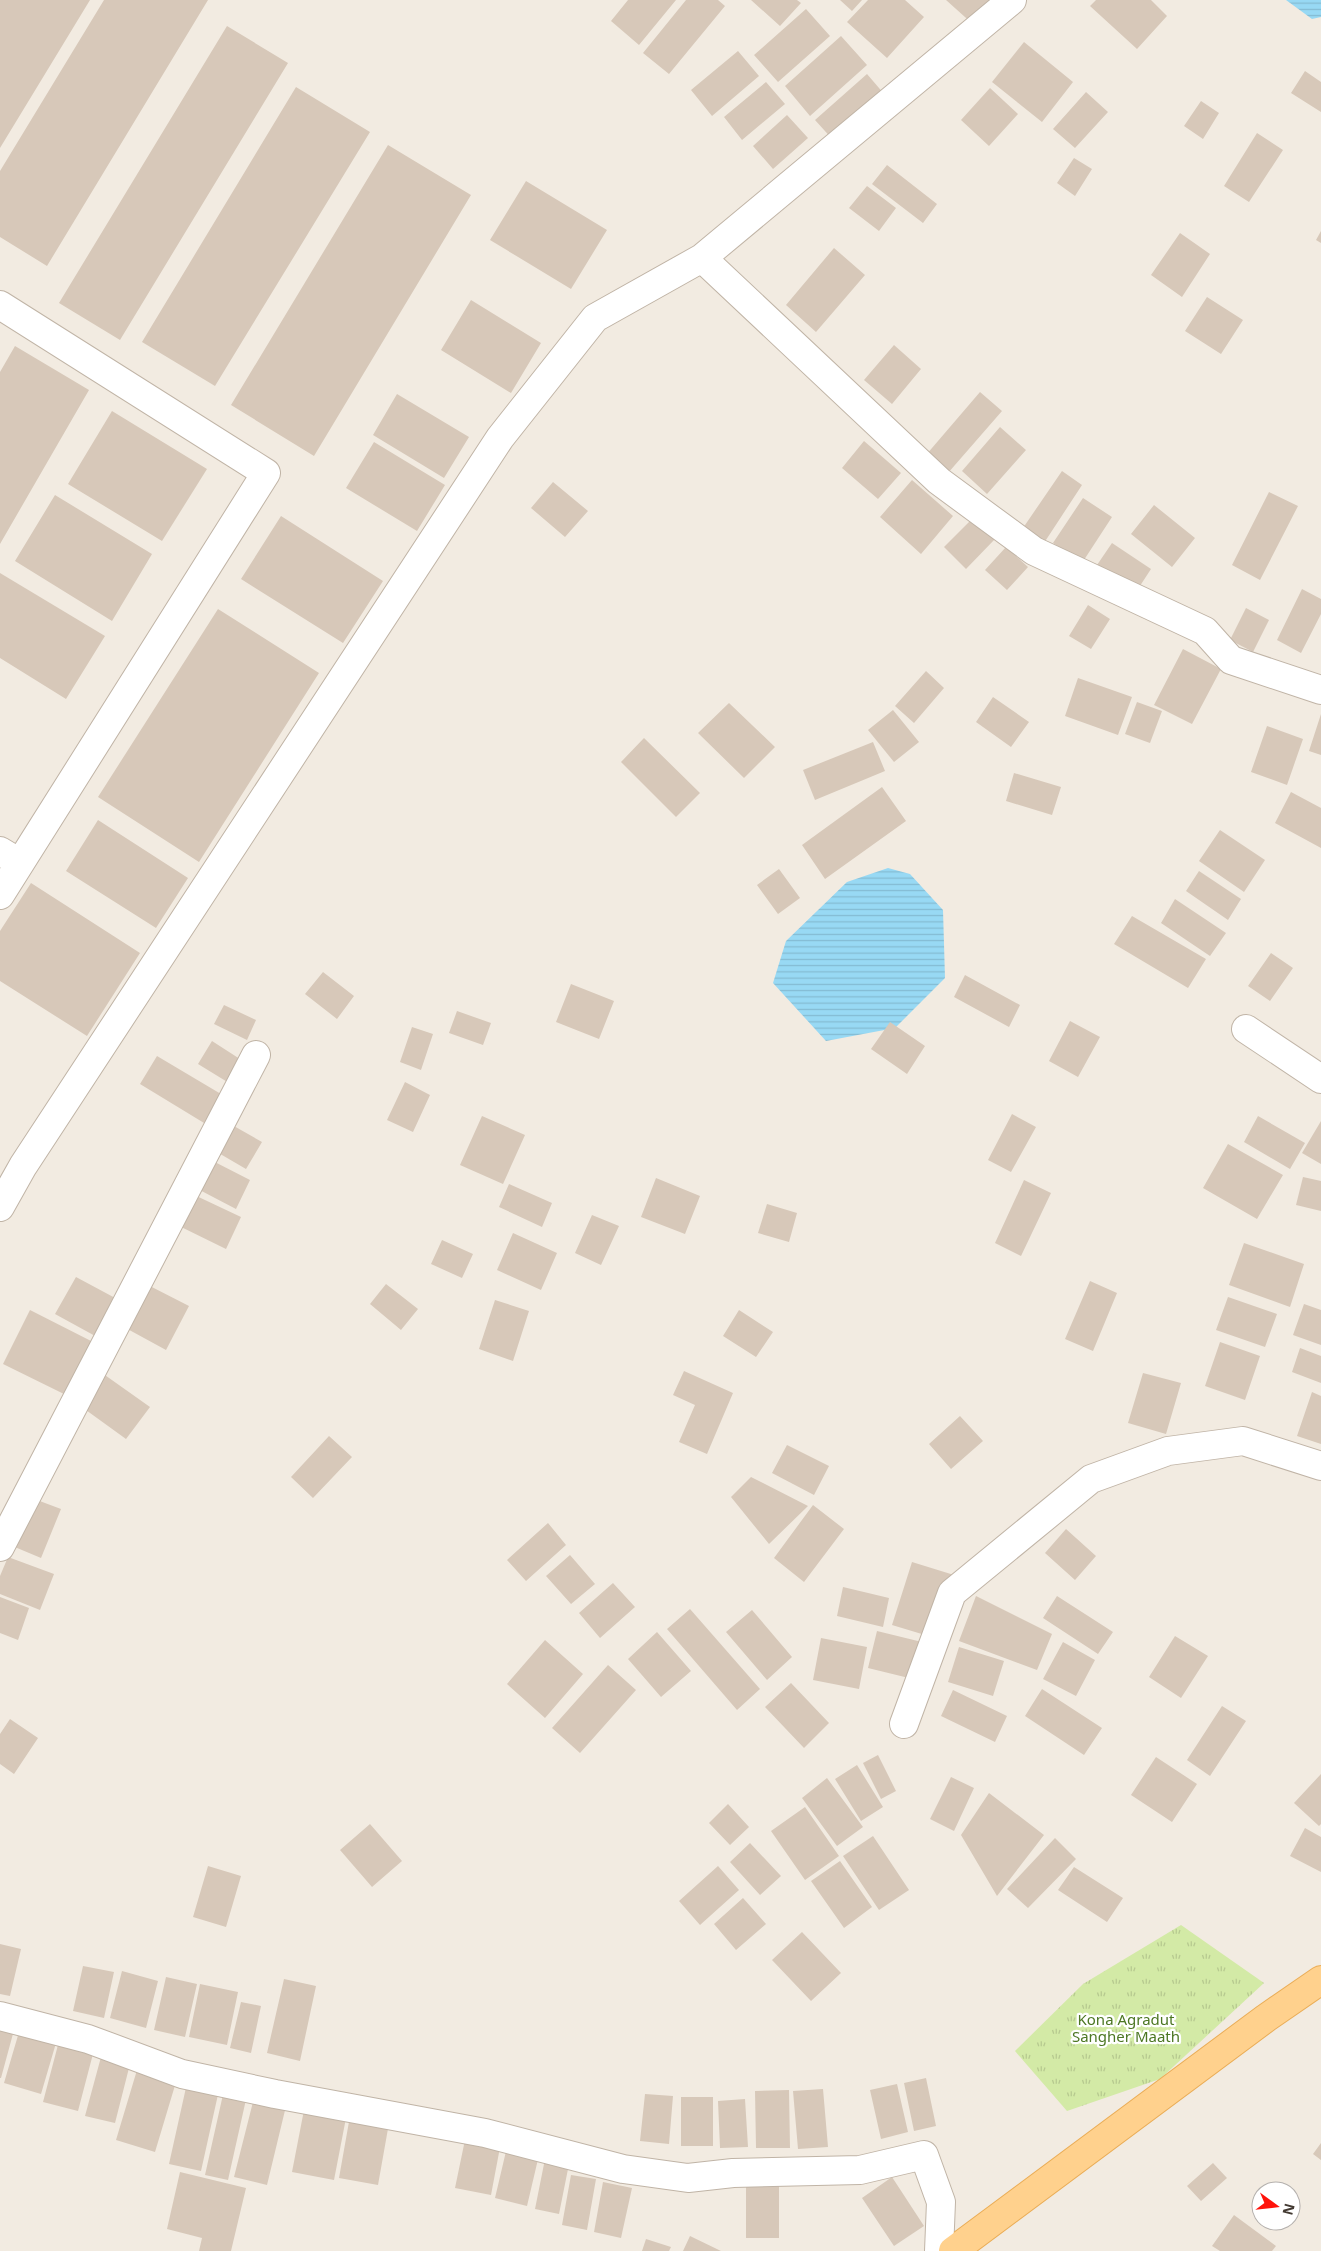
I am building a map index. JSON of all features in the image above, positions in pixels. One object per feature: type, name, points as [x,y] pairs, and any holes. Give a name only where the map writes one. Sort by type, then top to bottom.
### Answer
[{"type":"main road","points":[[953,2251],[1266,2018],[1321,1980]]},
{"type":"street","points":[[0,1207],[23,1166],[500,438],[595,318],[702,258],[1012,0]]},
{"type":"street","points":[[702,258],[939,481],[1034,551],[1205,631],[1232,660],[1321,690]]},
{"type":"street","points":[[0,305],[266,473],[10,857],[0,895]]},
{"type":"street","points":[[1246,1029],[1321,1079]]},
{"type":"street","points":[[0,1547],[256,1055]]},
{"type":"street","points":[[904,1724],[952,1594],[1091,1479],[1168,1451],[1243,1441],[1321,1466]]},
{"type":"street","points":[[0,2016],[88,2040],[182,2074],[275,2094],[485,2133],[623,2169],[688,2178],[733,2173],[860,2170],[924,2155],[941,2202],[939,2251]]},
{"type":"green space","name":"Kona Agradut Sangher Maath","points":[[1181,1925],[1264,1983],[1160,2079],[1067,2111],[1015,2051],[1083,1984]]},
{"type":"water","points":[[1286,0],[1321,0],[1321,17],[1312,19]]},
{"type":"water","points":[[888,868],[910,874],[943,910],[945,978],[895,1028],[826,1041],[773,983],[786,941],[847,882]]},
{"type":"building","points":[[0,0],[90,0],[0,148]]},
{"type":"building","points":[[104,0],[208,0],[47,266],[0,237],[0,171]]},
{"type":"building","points":[[628,0],[676,0],[639,45],[611,21]]},
{"type":"building","points":[[686,0],[718,0],[725,6],[669,74],[643,53]]},
{"type":"building","points":[[751,0],[797,0],[801,3],[780,26]]},
{"type":"building","points":[[840,0],[862,0],[852,11]]},
{"type":"building","points":[[868,0],[905,0],[924,17],[887,58],[847,22]]},
{"type":"building","points":[[946,0],[992,0],[975,26]]},
{"type":"building","points":[[1096,0],[1151,0],[1167,16],[1137,49],[1090,6]]},
{"type":"building","points":[[806,9],[830,36],[778,82],[754,55]]},
{"type":"building","points":[[227,26],[288,63],[120,340],[59,303]]},
{"type":"building","points":[[841,36],[867,65],[810,116],[785,86]]},
{"type":"building","points":[[1024,42],[1073,82],[1042,122],[992,82]]},
{"type":"building","points":[[738,51],[759,76],[712,116],[691,90]]},
{"type":"building","points":[[1305,71],[1321,82],[1321,112],[1291,93]]},
{"type":"building","points":[[867,74],[885,95],[834,141],[815,120]]},
{"type":"building","points":[[766,82],[785,104],[742,140],[724,117]]},
{"type":"building","points":[[296,87],[370,132],[215,386],[142,342]]},
{"type":"building","points":[[990,88],[1018,114],[989,146],[961,120]]},
{"type":"building","points":[[1086,92],[1108,112],[1075,148],[1053,129]]},
{"type":"building","points":[[1201,101],[1219,113],[1203,139],[1184,126]]},
{"type":"building","points":[[787,115],[808,138],[773,169],[753,146]]},
{"type":"building","points":[[1257,133],[1283,150],[1249,202],[1224,186]]},
{"type":"building","points":[[388,145],[471,195],[314,456],[231,405]]},
{"type":"building","points":[[1074,158],[1092,169],[1075,196],[1057,183]]},
{"type":"building","points":[[887,165],[937,204],[923,223],[872,184]]},
{"type":"building","points":[[526,181],[607,230],[571,289],[490,240]]},
{"type":"building","points":[[867,186],[896,208],[879,231],[849,208]]},
{"type":"building","points":[[1321,231],[1321,243],[1316,240]]},
{"type":"building","points":[[1180,233],[1210,254],[1182,297],[1151,275]]},
{"type":"building","points":[[834,248],[865,275],[816,332],[786,305]]},
{"type":"building","points":[[1207,297],[1243,320],[1221,354],[1185,331]]},
{"type":"building","points":[[471,300],[541,343],[511,393],[441,350]]},
{"type":"building","points":[[894,345],[921,369],[892,404],[864,380]]},
{"type":"building","points":[[15,346],[89,390],[0,544],[0,372]]},
{"type":"building","points":[[980,392],[1002,411],[948,473],[926,455]]},
{"type":"building","points":[[397,394],[469,437],[444,478],[373,435]]},
{"type":"building","points":[[112,411],[207,469],[162,541],[68,484]]},
{"type":"building","points":[[1000,427],[1026,450],[987,494],[962,471]]},
{"type":"building","points":[[864,441],[901,473],[878,499],[842,468]]},
{"type":"building","points":[[374,442],[445,485],[417,531],[346,488]]},
{"type":"building","points":[[1062,471],[1082,485],[1044,543],[1023,528]]},
{"type":"building","points":[[912,480],[953,516],[921,554],[880,517]]},
{"type":"building","points":[[553,482],[588,511],[565,537],[531,508]]},
{"type":"building","points":[[1269,492],[1298,506],[1260,580],[1232,565]]},
{"type":"building","points":[[55,495],[152,554],[112,621],[15,561]]},
{"type":"building","points":[[1083,498],[1112,517],[1082,563],[1053,543]]},
{"type":"building","points":[[1154,505],[1195,538],[1172,567],[1131,534]]},
{"type":"building","points":[[281,516],[383,581],[343,643],[241,579]]},
{"type":"building","points":[[973,518],[995,539],[966,569],[944,547]]},
{"type":"building","points":[[1112,543],[1151,569],[1136,592],[1097,565]]},
{"type":"building","points":[[1006,547],[1028,567],[1007,590],[985,570]]},
{"type":"building","points":[[0,573],[105,636],[66,699],[0,658]]},
{"type":"building","points":[[1302,589],[1321,599],[1321,614],[1301,653],[1277,640]]},
{"type":"building","points":[[1088,605],[1110,619],[1091,649],[1069,636]]},
{"type":"building","points":[[1246,608],[1269,620],[1253,652],[1230,640]]},
{"type":"building","points":[[218,609],[319,673],[199,862],[98,797]]},
{"type":"building","points":[[1183,649],[1221,669],[1192,724],[1154,705]]},
{"type":"building","points":[[926,671],[944,688],[914,723],[895,706]]},
{"type":"building","points":[[1078,678],[1132,697],[1118,735],[1065,716]]},
{"type":"building","points":[[993,697],[1029,722],[1011,747],[976,722]]},
{"type":"building","points":[[1137,702],[1162,711],[1150,743],[1125,734]]},
{"type":"building","points":[[729,703],[775,747],[744,778],[698,733]]},
{"type":"building","points":[[893,710],[919,742],[894,762],[868,730]]},
{"type":"building","points":[[1321,714],[1321,755],[1309,751]]},
{"type":"building","points":[[1267,726],[1303,739],[1287,785],[1251,772]]},
{"type":"building","points":[[644,738],[700,793],[676,817],[621,762]]},
{"type":"building","points":[[873,742],[885,771],[815,800],[803,770]]},
{"type":"building","points":[[1014,773],[1061,787],[1052,815],[1006,801]]},
{"type":"building","points":[[882,787],[906,821],[825,879],[802,845]]},
{"type":"building","points":[[1291,792],[1321,808],[1321,848],[1275,823]]},
{"type":"building","points":[[98,820],[188,878],[156,928],[66,871]]},
{"type":"building","points":[[1220,830],[1265,860],[1244,892],[1199,861]]},
{"type":"building","points":[[779,869],[800,898],[778,914],[757,885]]},
{"type":"building","points":[[1199,871],[1241,899],[1228,920],[1186,891]]},
{"type":"building","points":[[31,883],[140,953],[87,1036],[0,981],[0,931]]},
{"type":"building","points":[[1175,899],[1226,933],[1210,956],[1161,923]]},
{"type":"building","points":[[1132,916],[1206,959],[1188,988],[1114,944]]},
{"type":"building","points":[[1271,953],[1293,968],[1270,1001],[1248,986]]},
{"type":"building","points":[[323,972],[354,996],[337,1019],[305,994]]},
{"type":"building","points":[[965,975],[1020,1005],[1009,1027],[954,997]]},
{"type":"building","points":[[571,984],[614,1001],[599,1039],[556,1022]]},
{"type":"building","points":[[224,1005],[256,1020],[247,1040],[214,1024]]},
{"type":"building","points":[[457,1011],[491,1023],[483,1045],[449,1033]]},
{"type":"building","points":[[1070,1021],[1100,1037],[1078,1077],[1049,1061]]},
{"type":"building","points":[[890,1022],[925,1046],[907,1074],[871,1049]]},
{"type":"building","points":[[412,1027],[433,1034],[421,1070],[400,1062]]},
{"type":"building","points":[[212,1041],[243,1061],[229,1083],[198,1064]]},
{"type":"building","points":[[157,1056],[226,1097],[209,1126],[140,1084]]},
{"type":"building","points":[[405,1082],[430,1095],[413,1132],[387,1120]]},
{"type":"building","points":[[1012,1114],[1036,1127],[1011,1172],[988,1160]]},
{"type":"building","points":[[482,1116],[525,1135],[503,1184],[460,1165]]},
{"type":"building","points":[[1258,1116],[1305,1143],[1290,1169],[1244,1142]]},
{"type":"building","points":[[225,1121],[262,1142],[246,1169],[210,1148]]},
{"type":"building","points":[[1321,1121],[1321,1164],[1302,1153]]},
{"type":"building","points":[[1228,1144],[1283,1175],[1257,1219],[1203,1188]]},
{"type":"building","points":[[207,1158],[250,1180],[236,1209],[192,1186]]},
{"type":"building","points":[[1303,1177],[1321,1181],[1321,1211],[1296,1205]]},
{"type":"building","points":[[656,1178],[700,1196],[685,1234],[641,1217]]},
{"type":"building","points":[[1024,1180],[1051,1193],[1021,1256],[995,1243]]},
{"type":"building","points":[[509,1184],[552,1203],[542,1227],[499,1207]]},
{"type":"building","points":[[188,1192],[241,1217],[226,1249],[173,1223]]},
{"type":"building","points":[[767,1204],[797,1213],[789,1242],[758,1233]]},
{"type":"building","points":[[592,1215],[619,1226],[601,1265],[575,1253]]},
{"type":"building","points":[[513,1233],[557,1253],[541,1290],[497,1270]]},
{"type":"building","points":[[442,1240],[473,1254],[462,1278],[431,1264]]},
{"type":"building","points":[[1244,1243],[1304,1264],[1290,1307],[1229,1285]]},
{"type":"building","points":[[76,1277],[117,1299],[97,1337],[55,1314]]},
{"type":"building","points":[[1090,1281],[1117,1293],[1093,1351],[1065,1339]]},
{"type":"building","points":[[144,1283],[189,1306],[166,1350],[122,1326]]},
{"type":"building","points":[[386,1284],[418,1309],[401,1330],[370,1304]]},
{"type":"building","points":[[1228,1297],[1277,1314],[1265,1347],[1216,1330]]},
{"type":"building","points":[[495,1300],[529,1311],[513,1361],[479,1349]]},
{"type":"building","points":[[1304,1304],[1321,1310],[1321,1345],[1293,1335]]},
{"type":"building","points":[[30,1310],[95,1343],[68,1396],[3,1364]]},
{"type":"building","points":[[739,1310],[773,1332],[756,1357],[723,1336]]},
{"type":"building","points":[[1220,1342],[1260,1356],[1245,1400],[1205,1386]]},
{"type":"building","points":[[1300,1348],[1321,1356],[1321,1383],[1292,1372]]},
{"type":"building","points":[[684,1371],[733,1393],[707,1454],[679,1442],[695,1405],[673,1395]]},
{"type":"building","points":[[102,1373],[150,1407],[126,1439],[79,1405]]},
{"type":"building","points":[[1143,1373],[1181,1383],[1166,1434],[1128,1423]]},
{"type":"building","points":[[1312,1392],[1321,1396],[1321,1444],[1297,1436]]},
{"type":"building","points":[[960,1416],[983,1441],[951,1469],[929,1444]]},
{"type":"building","points":[[329,1436],[352,1457],[313,1498],[291,1477]]},
{"type":"building","points":[[787,1445],[829,1466],[814,1495],[772,1473]]},
{"type":"building","points":[[751,1477],[808,1506],[769,1544],[731,1497]]},
{"type":"building","points":[[29,1497],[61,1509],[41,1558],[10,1545]]},
{"type":"building","points":[[813,1505],[844,1529],[804,1582],[774,1558]]},
{"type":"building","points":[[548,1523],[566,1545],[526,1581],[507,1560]]},
{"type":"building","points":[[1066,1529],[1096,1556],[1075,1580],[1045,1553]]},
{"type":"building","points":[[570,1555],[595,1584],[571,1604],[546,1576]]},
{"type":"building","points":[[8,1557],[54,1574],[40,1610],[0,1594],[0,1576]]},
{"type":"building","points":[[912,1562],[954,1575],[935,1638],[892,1625]]},
{"type":"building","points":[[613,1583],[635,1607],[600,1638],[579,1613]]},
{"type":"building","points":[[843,1587],[889,1598],[883,1627],[837,1616]]},
{"type":"building","points":[[976,1596],[1052,1634],[1037,1670],[959,1641]]},
{"type":"building","points":[[1057,1596],[1113,1632],[1098,1654],[1043,1618]]},
{"type":"building","points":[[0,1597],[29,1608],[18,1640],[0,1633]]},
{"type":"building","points":[[690,1609],[760,1689],[737,1710],[667,1629]]},
{"type":"building","points":[[752,1610],[792,1657],[767,1680],[726,1632]]},
{"type":"building","points":[[877,1631],[926,1643],[917,1680],[868,1668]]},
{"type":"building","points":[[657,1632],[691,1671],[661,1697],[628,1659]]},
{"type":"building","points":[[1175,1636],[1208,1656],[1181,1698],[1149,1677]]},
{"type":"building","points":[[821,1638],[867,1647],[859,1689],[813,1680]]},
{"type":"building","points":[[545,1640],[583,1674],[545,1718],[507,1684]]},
{"type":"building","points":[[1063,1642],[1095,1660],[1076,1696],[1043,1679]]},
{"type":"building","points":[[959,1647],[1004,1661],[993,1696],[948,1682]]},
{"type":"building","points":[[608,1665],[636,1690],[580,1753],[552,1728]]},
{"type":"building","points":[[791,1683],[829,1723],[804,1748],[765,1707]]},
{"type":"building","points":[[1042,1689],[1102,1728],[1084,1755],[1025,1716]]},
{"type":"building","points":[[953,1690],[1007,1716],[995,1742],[941,1716]]},
{"type":"building","points":[[1222,1706],[1246,1721],[1210,1776],[1187,1760]]},
{"type":"building","points":[[10,1719],[38,1738],[14,1774],[0,1764],[0,1734]]},
{"type":"building","points":[[878,1755],[896,1791],[881,1799],[863,1763]]},
{"type":"building","points":[[1156,1757],[1197,1784],[1172,1822],[1131,1795]]},
{"type":"building","points":[[857,1765],[883,1807],[861,1821],[835,1779]]},
{"type":"building","points":[[1321,1774],[1321,1824],[1319,1826],[1294,1803]]},
{"type":"building","points":[[951,1777],[974,1788],[954,1831],[930,1819]]},
{"type":"building","points":[[827,1778],[863,1827],[837,1846],[802,1798]]},
{"type":"building","points":[[989,1793],[1044,1835],[997,1896],[961,1835]]},
{"type":"building","points":[[728,1804],[749,1827],[730,1845],[709,1823]]},
{"type":"building","points":[[805,1807],[839,1856],[805,1880],[771,1831]]},
{"type":"building","points":[[370,1824],[402,1861],[372,1887],[340,1850]]},
{"type":"building","points":[[1305,1828],[1321,1837],[1321,1872],[1290,1856]]},
{"type":"building","points":[[873,1836],[909,1890],[879,1910],[843,1856]]},
{"type":"building","points":[[1055,1838],[1076,1859],[1028,1908],[1007,1889]]},
{"type":"building","points":[[750,1843],[781,1876],[760,1895],[730,1862]]},
{"type":"building","points":[[840,1861],[872,1907],[844,1928],[811,1881]]},
{"type":"building","points":[[208,1866],[241,1876],[226,1927],[193,1917]]},
{"type":"building","points":[[718,1866],[739,1890],[700,1925],[679,1901]]},
{"type":"building","points":[[1074,1867],[1123,1898],[1107,1922],[1058,1890]]},
{"type":"building","points":[[743,1898],[766,1924],[736,1950],[714,1924]]},
{"type":"building","points":[[802,1932],[841,1973],[811,2001],[772,1960]]},
{"type":"building","points":[[0,1944],[21,1949],[10,1996],[0,1994]]},
{"type":"building","points":[[83,1966],[114,1972],[104,2018],[73,2011]]},
{"type":"building","points":[[122,1971],[158,1981],[146,2028],[110,2018]]},
{"type":"building","points":[[166,1977],[197,1984],[185,2037],[154,2030]]},
{"type":"building","points":[[284,1979],[316,1986],[300,2061],[267,2053]]},
{"type":"building","points":[[200,1984],[238,1992],[227,2045],[189,2037]]},
{"type":"building","points":[[241,2002],[261,2006],[251,2053],[230,2048]]},
{"type":"building","points":[[0,2026],[14,2030],[1,2078],[0,2078]]},
{"type":"building","points":[[19,2032],[56,2043],[41,2094],[4,2083]]},
{"type":"building","points":[[59,2041],[94,2050],[78,2111],[43,2102]]},
{"type":"building","points":[[101,2057],[130,2064],[115,2123],[85,2116]]},
{"type":"building","points":[[137,2070],[176,2082],[155,2152],[116,2140]]},
{"type":"building","points":[[926,2078],[936,2126],[914,2131],[904,2083]]},
{"type":"building","points":[[187,2083],[219,2090],[201,2171],[169,2164]]},
{"type":"building","points":[[897,2084],[908,2132],[881,2139],[870,2090]]},
{"type":"building","points":[[823,2089],[828,2147],[798,2149],[793,2091]]},
{"type":"building","points":[[224,2090],[247,2095],[228,2180],[205,2175]]},
{"type":"building","points":[[789,2090],[790,2148],[756,2148],[755,2091]]},
{"type":"building","points":[[255,2094],[287,2102],[267,2185],[234,2177]]},
{"type":"building","points":[[645,2094],[673,2096],[669,2144],[640,2141]]},
{"type":"building","points":[[681,2097],[713,2097],[713,2146],[681,2146]]},
{"type":"building","points":[[745,2099],[748,2147],[720,2148],[718,2101]]},
{"type":"building","points":[[304,2110],[346,2118],[334,2180],[292,2172]]},
{"type":"building","points":[[350,2116],[389,2123],[378,2185],[339,2178]]},
{"type":"building","points":[[466,2135],[501,2142],[491,2195],[455,2188]]},
{"type":"building","points":[[1321,2143],[1321,2160],[1313,2154]]},
{"type":"building","points":[[507,2147],[539,2155],[527,2206],[495,2198]]},
{"type":"building","points":[[545,2159],[569,2164],[559,2214],[535,2209]]},
{"type":"building","points":[[1213,2163],[1227,2178],[1201,2201],[1187,2186]]},
{"type":"building","points":[[180,2172],[246,2188],[231,2251],[199,2251],[202,2238],[167,2229]]},
{"type":"building","points":[[571,2175],[596,2179],[587,2230],[562,2225]]},
{"type":"building","points":[[892,2177],[924,2226],[894,2246],[862,2198]]},
{"type":"building","points":[[603,2182],[632,2188],[621,2238],[594,2232]]},
{"type":"building","points":[[746,2184],[779,2184],[779,2238],[746,2238]]},
{"type":"building","points":[[1234,2215],[1251,2228],[1251,2231],[1256,2231],[1276,2246],[1272,2251],[1220,2251],[1212,2246]]},
{"type":"building","points":[[690,2236],[721,2251],[683,2251]]},
{"type":"building","points":[[646,2239],[671,2247],[669,2251],[642,2251]]}]
